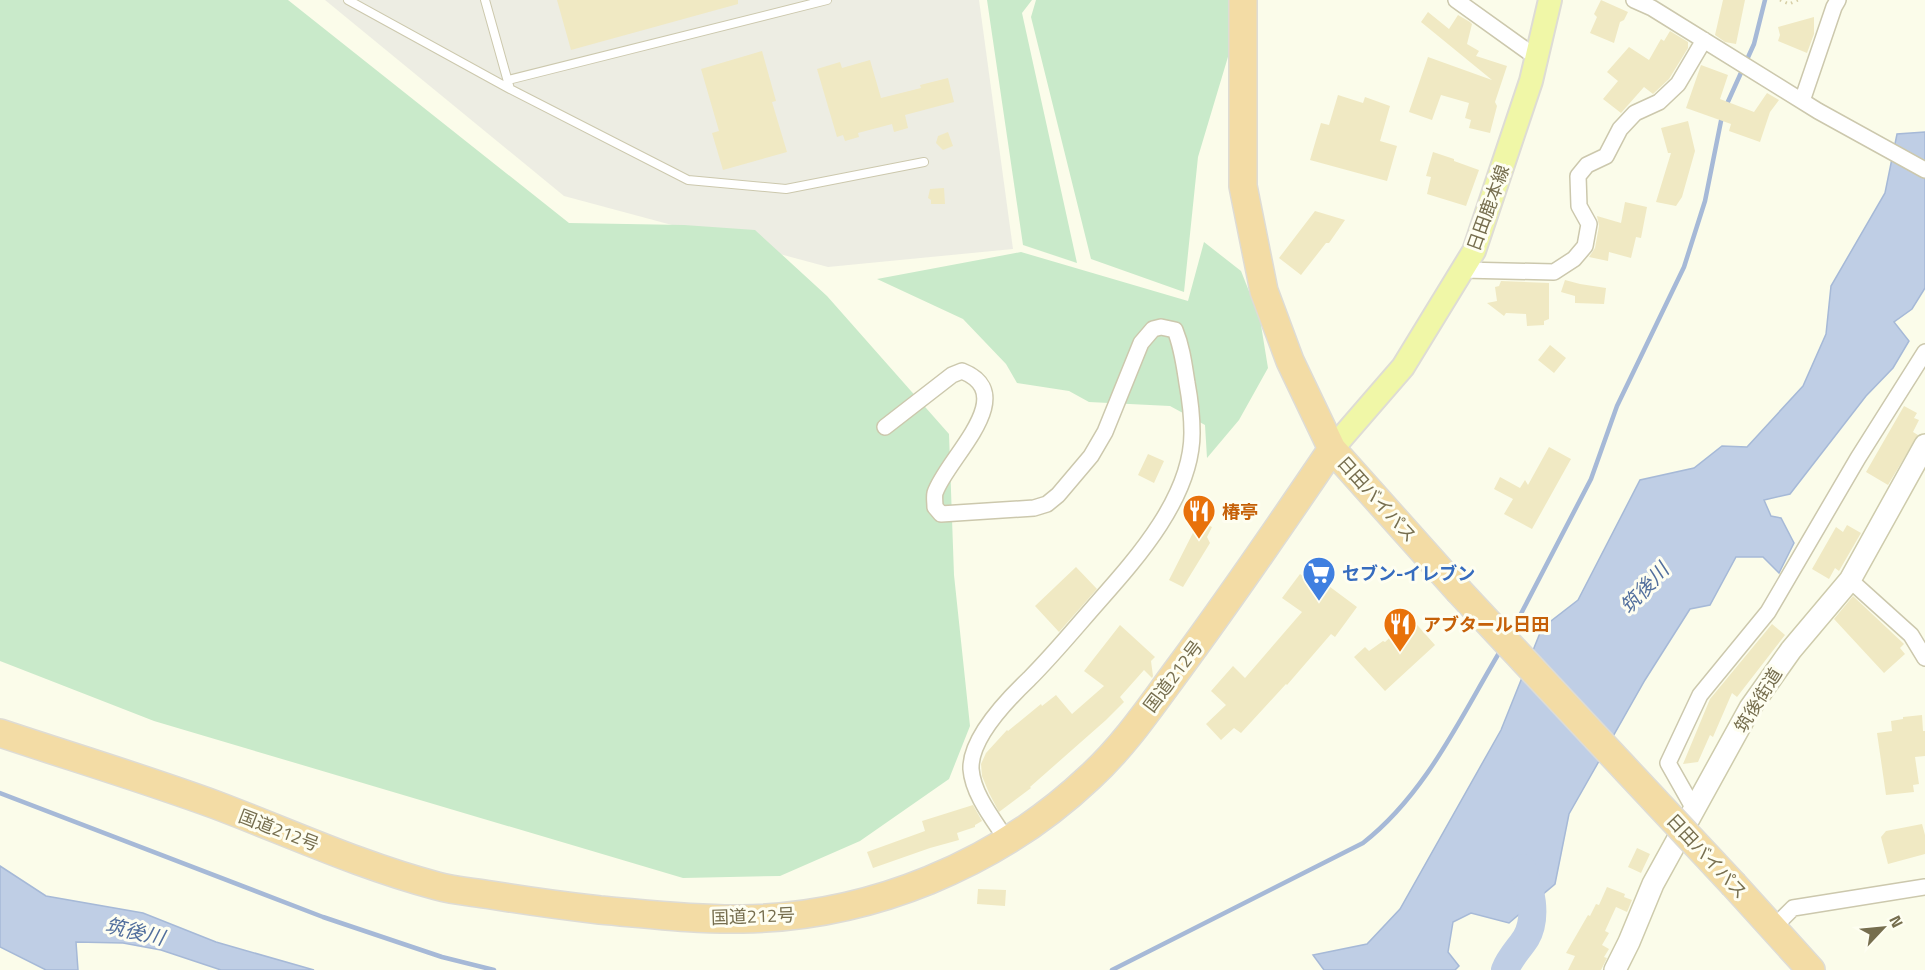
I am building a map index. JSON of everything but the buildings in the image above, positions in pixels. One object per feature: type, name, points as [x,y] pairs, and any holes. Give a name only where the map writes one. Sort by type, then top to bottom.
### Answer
[{"type":"highway","name":"日田バイパス","points":[[1243,0],[1243,186],[1264,291],[1290,361],[1332,449],[1458,590],[1774,927],[1811,970]]},
{"type":"highway","name":"国道212号","points":[[0,733],[214,805],[380,870],[443,888],[561,906],[658,916],[741,919],[805,914],[851,906],[909,888],[958,868],[1008,842],[1060,804],[1092,776],[1130,734],[1226,606],[1332,449]]},
{"type":"main road","name":"日田鹿本線","points":[[1332,449],[1403,367],[1474,251],[1531,81],[1550,0]]},
{"type":"street","points":[[1456,0],[1537,58]]},
{"type":"street","points":[[1634,0],[1652,8],[1818,111],[1925,170]]},
{"type":"street","points":[[1802,101],[1838,0]]},
{"type":"street","points":[[1463,270],[1554,272],[1574,259],[1585,246],[1589,224],[1579,206],[1578,177],[1587,165],[1606,156],[1620,129],[1635,114],[1659,102],[1678,84],[1704,40]]},
{"type":"street","points":[[885,427],[952,375],[962,371],[973,375],[981,383],[986,404],[963,450],[947,469],[935,494],[935,507],[941,514],[1034,508],[1047,504],[1058,495],[1091,456],[1105,432],[1141,343],[1153,329],[1161,327],[1175,330],[1181,346],[1190,402],[1192,435],[1188,463],[1174,500],[1132,564],[1063,644],[1003,705],[978,742],[971,768],[977,792],[1008,842]]},
{"type":"street","points":[[1694,809],[1668,763],[1700,695],[1768,612],[1858,458],[1925,352]]},
{"type":"street","name":"筑後街道","points":[[1615,970],[1653,884],[1750,708],[1791,650],[1850,580],[1925,445]]},
{"type":"street","points":[[1850,580],[1911,635],[1925,658]]},
{"type":"street","points":[[1774,927],[1793,908],[1925,887]]},
{"type":"lane","points":[[348,0],[688,180],[786,189],[924,162]]},
{"type":"lane","points":[[485,0],[509,85]]},
{"type":"lane","points":[[509,85],[827,0]]},
{"type":"path","points":[[1780,0],[1789,4],[1798,0]]},
{"type":"shaded area","points":[[325,0],[979,0],[1013,249],[828,267],[564,196]]},
{"type":"green space","points":[[0,0],[288,0],[569,223],[684,225],[755,230],[827,296],[949,434],[954,575],[970,726],[949,779],[860,841],[780,876],[683,878],[154,721],[0,661]]},
{"type":"green space","points":[[987,0],[1032,0],[1022,13],[1077,263],[1023,245]]},
{"type":"green space","points":[[1036,0],[1245,0],[1198,157],[1184,292],[1091,259],[1031,17]]},
{"type":"green space","points":[[1204,242],[1241,271],[1260,319],[1268,368],[1239,420],[1207,458],[1205,425],[1170,406],[1089,402],[1069,391],[1017,383],[1006,364],[963,319],[877,279],[1021,252],[1188,301]]},
{"type":"water","name":"筑後川","points":[[1925,132],[1925,288],[1912,309],[1894,322],[1909,341],[1893,368],[1866,396],[1790,494],[1764,500],[1771,516],[1781,518],[1794,543],[1779,573],[1763,557],[1736,557],[1710,605],[1690,609],[1645,680],[1569,814],[1555,884],[1509,923],[1471,913],[1453,922],[1448,952],[1459,966],[1455,970],[1324,970],[1313,955],[1367,944],[1400,909],[1501,730],[1542,628],[1578,600],[1640,480],[1694,468],[1722,446],[1747,447],[1803,386],[1826,334],[1831,286],[1885,193],[1897,134]]},
{"type":"water","name":"筑後川","points":[[0,866],[46,896],[143,913],[216,942],[314,970],[221,970],[161,950],[123,943],[76,942],[78,970],[46,970],[0,947]]},
{"type":"waterway","points":[[1726,106],[1754,44],[1765,0]]},
{"type":"waterway","points":[[1511,633],[1591,479],[1617,406],[1684,267],[1705,201],[1722,116]]},
{"type":"waterway","points":[[1112,970],[1363,843],[1386,823],[1424,777],[1457,726],[1502,648]]},
{"type":"waterway","points":[[0,793],[323,917],[442,957],[494,970]]},
{"type":"waterway","points":[[1505,970],[1526,938],[1532,921],[1532,903],[1522,868]]},
{"type":"place","name":"椿亭","points":[[1199,540]]},
{"type":"place","name":"セブン-イレブン","points":[[1319,602]]},
{"type":"place","name":"アブタール日田","points":[[1400,653]]}]
